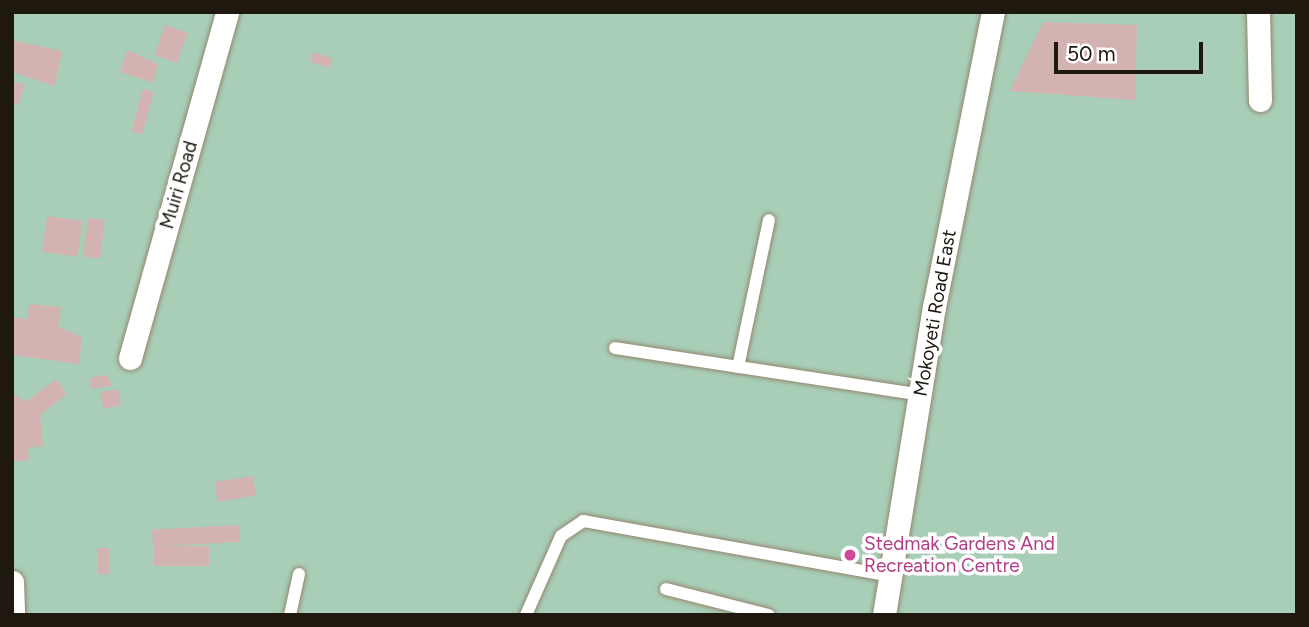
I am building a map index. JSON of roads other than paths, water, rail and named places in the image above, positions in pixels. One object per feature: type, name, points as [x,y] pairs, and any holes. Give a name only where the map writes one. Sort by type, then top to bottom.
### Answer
[{"type":"street","name":"Muiri Road","points":[[130,358],[227,12]]},
{"type":"street","name":"Mokoyeti Road East","points":[[884,615],[893,576],[921,396],[993,12]]},
{"type":"street","points":[[1258,12],[1261,100]]},
{"type":"street","points":[[12,582],[13,615]]},
{"type":"lane","points":[[738,367],[769,220]]},
{"type":"lane","points":[[615,348],[921,396]]},
{"type":"lane","points":[[526,615],[561,536],[583,521],[893,576]]},
{"type":"lane","points":[[290,615],[299,574]]},
{"type":"lane","points":[[666,589],[769,615]]},
{"type":"place","name":"Stedmak Gardens And Recreation Centre","points":[[850,555]]}]
